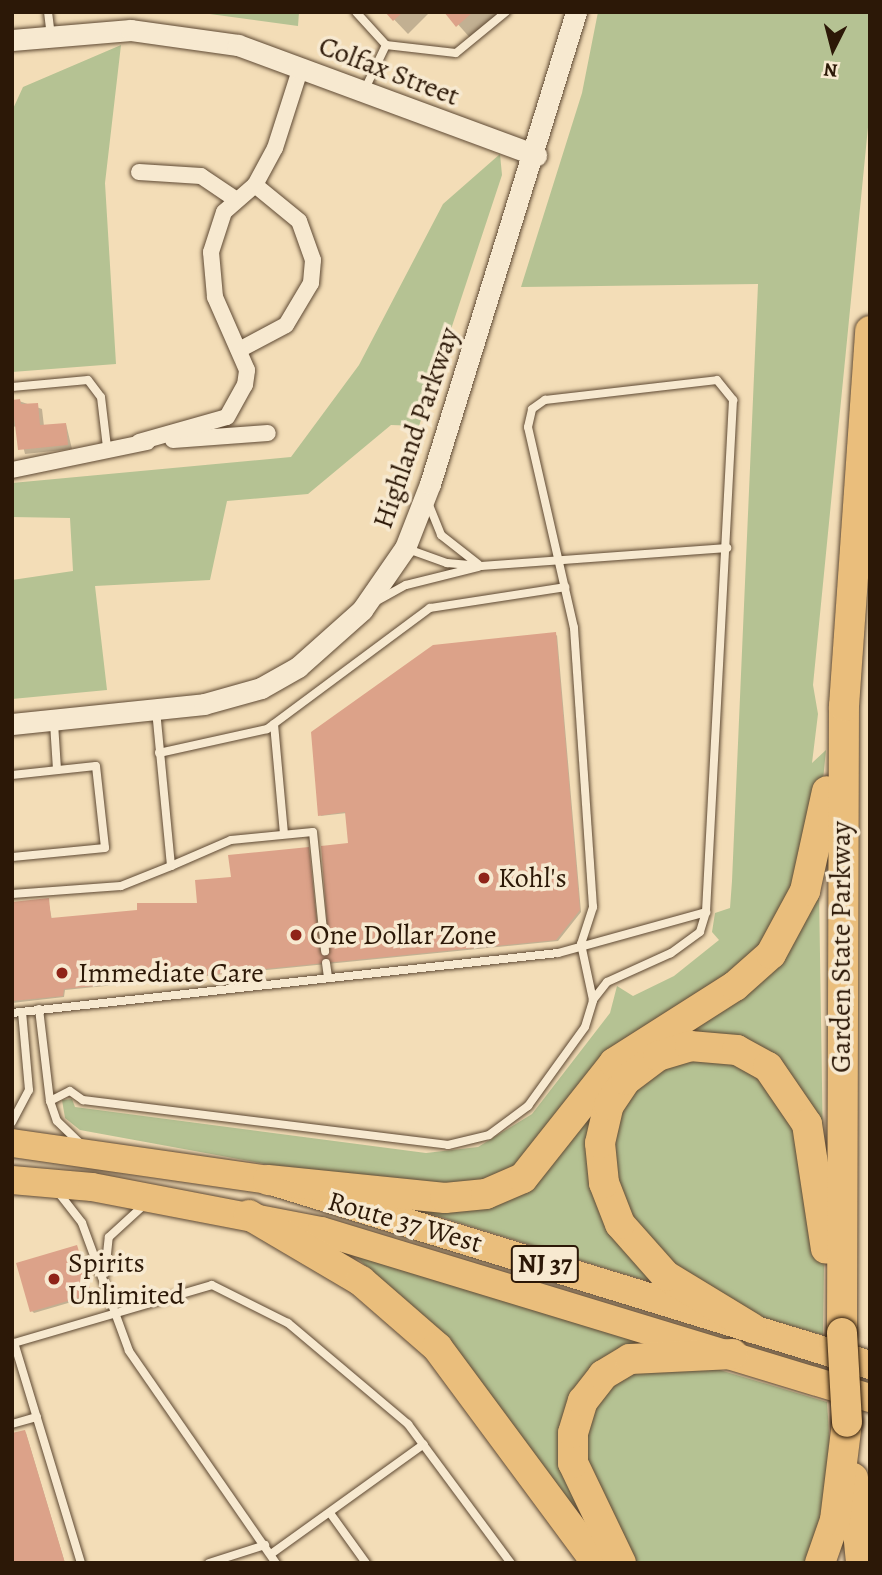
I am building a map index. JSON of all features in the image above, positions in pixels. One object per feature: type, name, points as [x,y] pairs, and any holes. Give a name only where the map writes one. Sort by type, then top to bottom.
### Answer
[{"type":"highway","name":"Garden State Parkway","points":[[861,1563],[847,1422],[842,1333],[839,979],[847,617],[870,331]]},
{"type":"highway","points":[[268,1180],[428,1197],[507,1187],[537,1165],[626,1052],[759,968],[794,918],[814,862],[847,617]]},
{"type":"highway","points":[[752,1328],[652,1264],[620,1224],[604,1183],[601,1134],[614,1096],[641,1066],[680,1048],[714,1045],[748,1055],[776,1074],[795,1100],[813,1152],[842,1333]]},
{"type":"highway","name":"Route 37 West","points":[[12,1143],[88,1151],[268,1180],[870,1365]]},
{"type":"highway","name":"Route 37 West","points":[[12,1180],[46,1180],[249,1215],[435,1261],[870,1398]]},
{"type":"highway","points":[[249,1215],[361,1281],[437,1346],[597,1563]]},
{"type":"highway","points":[[621,1563],[573,1463],[574,1427],[583,1401],[603,1375],[630,1359],[733,1354]]},
{"type":"highway","points":[[820,1563],[837,1509],[847,1422]]},
{"type":"street","name":"Highland Parkway","points":[[12,724],[156,710],[261,688],[298,667],[362,610],[405,548],[426,495],[536,155],[576,12]]},
{"type":"street","name":"Colfax Street","points":[[12,40],[51,36],[179,34],[238,45],[301,67],[363,95],[536,155]]},
{"type":"street","points":[[139,442],[227,417],[245,385],[239,350],[223,327],[211,252],[235,199],[255,185],[275,148],[301,67]]},
{"type":"street","points":[[138,172],[201,176],[235,199]]},
{"type":"street","points":[[239,350],[286,325],[311,283],[313,260],[299,221],[255,185]]},
{"type":"street","points":[[12,470],[139,442],[268,433]]},
{"type":"lane","points":[[48,12],[51,36]]},
{"type":"lane","points":[[356,12],[386,45],[456,53],[506,12]]},
{"type":"lane","points":[[363,95],[386,45]]},
{"type":"lane","points":[[12,387],[88,380],[96,386],[107,447]]},
{"type":"lane","points":[[50,1101],[70,1091],[83,1100],[373,1137],[470,1141],[528,1106],[586,1027],[593,1000],[607,982],[671,953],[700,932],[706,912],[733,400],[717,380],[545,400],[532,409],[528,427],[563,563],[583,713],[593,906],[581,944],[593,1000]]},
{"type":"lane","points":[[426,495],[441,535],[481,566]]},
{"type":"lane","points":[[405,548],[447,563],[481,566],[563,563],[727,548]]},
{"type":"lane","points":[[362,610],[406,585],[481,566]]},
{"type":"lane","points":[[159,753],[274,724],[430,608],[565,587]]},
{"type":"lane","points":[[156,710],[171,866]]},
{"type":"lane","points":[[54,720],[57,770]]},
{"type":"lane","points":[[274,724],[284,834]]},
{"type":"lane","points":[[12,775],[96,766],[105,848],[12,857]]},
{"type":"lane","points":[[12,894],[121,886],[231,840],[313,832],[325,951]]},
{"type":"lane","points":[[12,1013],[558,953],[581,944],[706,912]]},
{"type":"lane","points":[[326,963],[328,978]]},
{"type":"lane","points":[[39,1009],[50,1101],[57,1121],[88,1151]]},
{"type":"lane","points":[[12,1122],[29,1090],[22,1012]]},
{"type":"lane","points":[[46,1180],[82,1223],[104,1276],[129,1351],[276,1563]]},
{"type":"lane","points":[[104,1276],[109,1237],[121,1220],[155,1198]]},
{"type":"lane","points":[[81,1563],[14,1343],[212,1285],[288,1323],[400,1416],[424,1444],[510,1563]]},
{"type":"lane","points":[[12,1424],[37,1417]]},
{"type":"lane","points":[[271,1554],[424,1444]]},
{"type":"lane","points":[[330,1513],[366,1563]]},
{"type":"lane","points":[[209,1563],[265,1545]]},
{"type":"green space","points":[[195,12],[299,12],[298,26]]},
{"type":"green space","points":[[598,12],[870,12],[870,107],[813,685],[818,714],[812,763],[826,750],[823,780],[780,930],[535,1157],[478,1188],[309,1172],[80,1130],[65,1118],[62,1100],[72,1099],[75,1107],[426,1153],[478,1147],[532,1114],[610,1013],[617,986],[633,996],[674,976],[719,940],[712,932],[715,913],[730,908],[732,881],[758,284],[521,287],[582,93]]},
{"type":"green space","points":[[121,45],[105,183],[116,364],[12,372],[12,111],[23,87]]},
{"type":"green space","points":[[500,154],[502,175],[419,426],[391,425],[308,494],[227,501],[210,580],[95,586],[107,690],[12,699],[12,580],[73,571],[70,518],[12,517],[12,483],[291,457],[359,365],[443,204]]},
{"type":"green space","points":[[819,890],[823,1149],[803,1099],[691,1039],[597,1121],[657,1284],[396,1203],[481,1202],[614,1074],[740,994]]},
{"type":"green space","points":[[719,1054],[776,1087],[811,1170],[824,1266],[823,1335],[738,1310],[652,1253],[616,1191],[613,1117],[644,1073]]},
{"type":"green space","points":[[353,1254],[654,1345],[576,1396],[597,1538],[400,1297]]},
{"type":"green space","points":[[683,1359],[827,1402],[831,1463],[812,1563],[633,1563],[582,1457],[582,1434],[610,1380]]},
{"type":"building","points":[[385,12],[403,12],[393,21]]},
{"type":"building","points":[[444,12],[473,12],[456,27]]},
{"type":"building","points":[[20,399],[21,404],[38,403],[40,425],[66,423],[68,445],[18,450],[12,400]]},
{"type":"building","points":[[556,632],[580,910],[556,940],[64,989],[63,996],[12,1001],[12,902],[49,898],[51,918],[137,910],[137,903],[197,903],[195,880],[231,877],[228,855],[309,847],[320,951],[329,950],[321,846],[348,843],[345,812],[318,816],[311,732],[433,645]]},
{"type":"building","name":"Spirits Unlimited","points":[[77,1245],[92,1294],[30,1312],[16,1263]]},
{"type":"building","points":[[25,1430],[65,1563],[12,1563],[12,1433]]},
{"type":"place","name":"Kohl's","points":[[484,878]]},
{"type":"place","name":"One Dollar Zone","points":[[296,935]]},
{"type":"place","name":"Immediate Care","points":[[62,973]]},
{"type":"place","name":"Spirits Unlimited","points":[[54,1279]]}]
